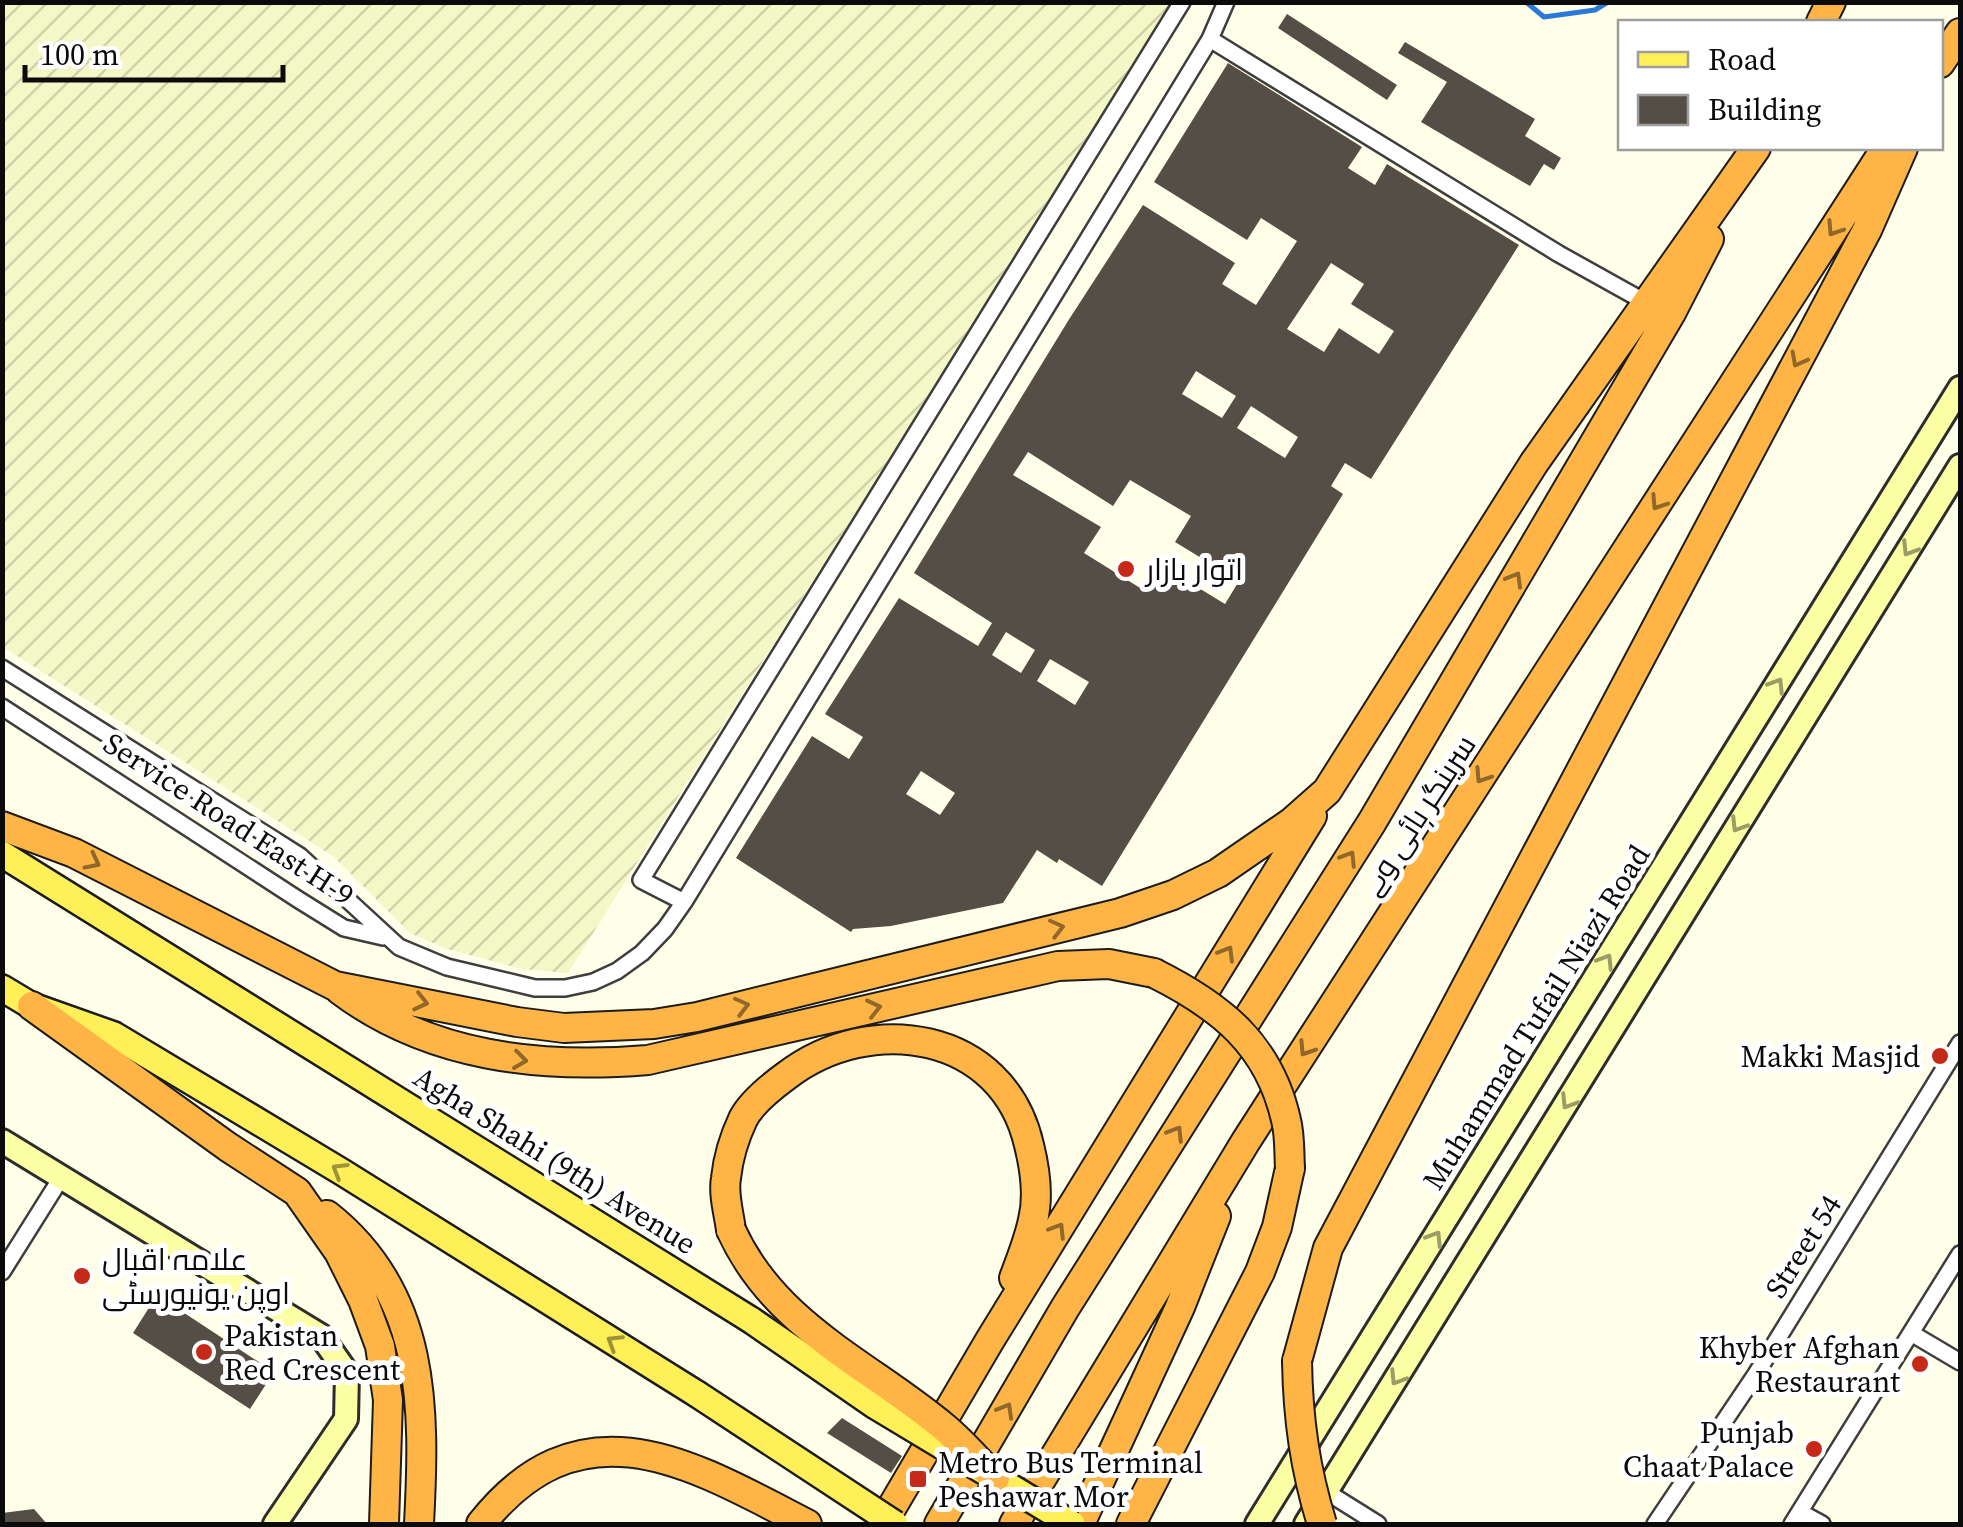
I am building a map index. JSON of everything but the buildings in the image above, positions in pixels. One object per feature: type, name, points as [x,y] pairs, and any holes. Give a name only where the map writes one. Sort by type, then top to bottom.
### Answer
[{"type":"highway","points":[[1943,59],[1960,32]]},
{"type":"highway","points":[[882,1524],[990,1340],[1327,791],[1534,463],[1755,150]]},
{"type":"highway","name":"سرینگر ہائی وے","points":[[939,1524],[1065,1308],[1372,822],[1671,313],[1755,150]]},
{"type":"highway","name":"سرینگر ہائی وے","points":[[1014,1524],[1246,1141],[1885,150]]},
{"type":"highway","points":[[1322,1524],[1308,1478],[1298,1420],[1297,1361],[1328,1248],[1867,230],[1902,150]]},
{"type":"highway","points":[[334,986],[564,1028],[654,1024],[697,1016],[1120,913],[1173,896],[1256,848],[1327,791]]},
{"type":"highway","points":[[2,826],[74,852],[334,986],[366,1010],[407,1030],[493,1056],[597,1064],[648,1060],[1058,966],[1109,964],[1154,972],[1202,996],[1240,1030],[1268,1069],[1286,1120],[1290,1168],[1277,1226],[1260,1272],[1131,1524]]},
{"type":"highway","points":[[32,1006],[297,1192],[344,1229],[377,1268],[401,1312],[414,1356],[421,1403],[420,1524]]},
{"type":"highway","points":[[990,1340],[1034,1217],[1036,1172],[1026,1129],[1007,1091],[978,1064],[943,1047],[899,1037],[852,1044],[806,1061],[744,1117],[734,1145],[725,1180],[732,1230],[742,1255],[763,1284],[804,1326],[946,1429],[995,1478]]},
{"type":"highway","points":[[1080,1524],[1180,1307],[1246,1141]]},
{"type":"highway","points":[[297,1192],[338,1252],[363,1300],[380,1346],[388,1400],[384,1524]]},
{"type":"highway","points":[[481,1524],[512,1491],[550,1466],[597,1452],[638,1452],[677,1460],[807,1524]]},
{"type":"main road","name":"Muhammad Tufail Niazi Road","points":[[1257,1524],[1960,388]]},
{"type":"main road","points":[[1306,1524],[1960,466]]},
{"type":"main road","points":[[1750,727],[1786,748]]},
{"type":"main road","name":"Agha Shahi (9th) Avenue","points":[[2,854],[751,1320],[874,1404],[1072,1524]]},
{"type":"main road","points":[[2,988],[32,1006],[114,1035],[326,1162],[697,1394],[895,1524]]},
{"type":"main road","points":[[2,1140],[320,1336],[348,1373],[346,1419],[275,1524]]},
{"type":"street","points":[[684,902],[641,880],[1182,2]]},
{"type":"street","points":[[386,938],[413,954],[465,972],[535,988],[565,988],[618,971],[666,929],[1210,40],[1226,2]]},
{"type":"street","points":[[1210,40],[1559,254],[1647,303]]},
{"type":"street","name":"Service Road East H-9","points":[[2,668],[300,856],[386,938]]},
{"type":"street","name":"Service Road East H-9","points":[[2,708],[344,928],[386,938]]},
{"type":"street","name":"Street 54","points":[[1656,1524],[1756,1374],[1960,1043]]},
{"type":"street","points":[[2,1272],[61,1178]]},
{"type":"street","points":[[1822,1524],[1796,1518],[1960,1254]]},
{"type":"street","points":[[1911,1333],[1960,1362]]},
{"type":"street","points":[[1292,1469],[1378,1524]]},
{"type":"green space","points":[[2,3],[1174,3],[568,973],[522,969],[447,949],[410,933],[333,856],[3,647]]},
{"type":"waterway","points":[[1526,2],[1544,17],[1595,10],[1608,2]]},
{"type":"place","name":"اتوار بازار","points":[[1126,569]]},
{"type":"place","name":"Makki Masjid","points":[[1940,1056]]},
{"type":"place","name":"علامہ اقبال اوپن یونیورسٹی","points":[[82,1276]]},
{"type":"place","name":"Pakistan Red Crescent","points":[[204,1352]]},
{"type":"place","name":"Khyber Afghan Restaurant","points":[[1920,1364]]},
{"type":"place","name":"Punjab Chaat Palace","points":[[1814,1449]]},
{"type":"place","name":"Metro Bus Terminal Peshawar Mor","points":[[918,1479]]}]
